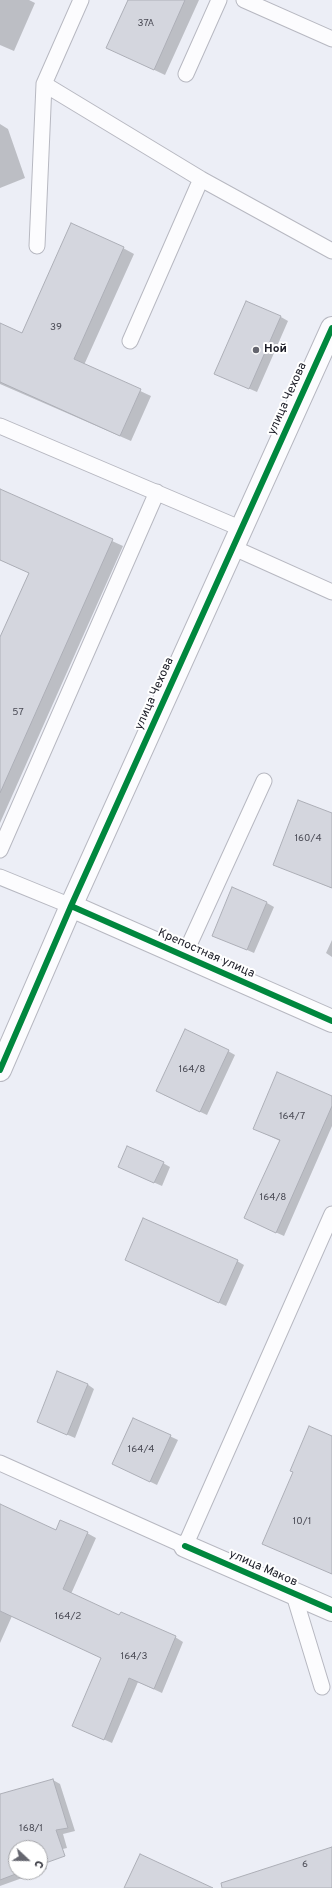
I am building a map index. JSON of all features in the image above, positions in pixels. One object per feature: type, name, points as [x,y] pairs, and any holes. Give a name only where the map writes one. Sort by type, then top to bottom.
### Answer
[{"type":"street","name":"улица Чехова","points":[[0,1070],[71,906],[332,328]]},
{"type":"street","name":"Крепостная улица","points":[[71,906],[332,1021]]},
{"type":"street","name":"улица Маков","points":[[185,1546],[294,1595],[332,1610]]},
{"type":"lane","points":[[37,246],[44,84],[81,0]]},
{"type":"lane","points":[[186,74],[218,0]]},
{"type":"lane","points":[[244,0],[332,39]]},
{"type":"lane","points":[[44,84],[201,179],[332,252]]},
{"type":"lane","points":[[130,341],[201,179]]},
{"type":"lane","points":[[0,426],[157,492],[332,592]]},
{"type":"lane","points":[[0,850],[157,492]]},
{"type":"lane","points":[[184,956],[264,781]]},
{"type":"lane","points":[[0,877],[71,906]]},
{"type":"lane","points":[[0,1463],[185,1546],[332,1214]]},
{"type":"lane","points":[[294,1595],[322,1687]]},
{"type":"building","points":[[128,0],[185,0],[154,70],[106,48]]},
{"type":"building","points":[[71,223],[124,247],[74,359],[141,389],[120,436],[0,382],[0,323],[22,333]]},
{"type":"building","points":[[246,301],[281,316],[249,389],[214,374]]},
{"type":"building","points":[[0,489],[113,539],[0,793],[0,637],[29,573],[0,560]]},
{"type":"building","points":[[298,800],[332,813],[332,888],[273,865]]},
{"type":"building","points":[[232,887],[267,902],[247,950],[212,936]]},
{"type":"building","points":[[185,1029],[229,1050],[200,1112],[156,1091]]},
{"type":"building","points":[[277,1072],[332,1096],[332,1106],[276,1233],[244,1218],[280,1140],[253,1129]]},
{"type":"building","points":[[127,1146],[164,1162],[154,1183],[118,1167]]},
{"type":"building","points":[[143,1218],[238,1260],[219,1303],[125,1260]]},
{"type":"building","points":[[57,1371],[88,1384],[67,1435],[37,1422]]},
{"type":"building","points":[[133,1418],[171,1435],[150,1482],[112,1464]]},
{"type":"building","points":[[309,1426],[332,1436],[332,1574],[262,1544],[293,1472],[290,1471]]},
{"type":"building","points":[[0,1504],[56,1530],[60,1520],[88,1532],[63,1589],[119,1615],[121,1612],[176,1636],[154,1689],[129,1678],[104,1740],[72,1726],[101,1658],[0,1611]]},
{"type":"building","points":[[53,1779],[68,1828],[56,1830],[65,1856],[48,1862],[48,1840],[8,1840],[8,1877],[0,1880],[0,1794]]},
{"type":"building","points":[[332,1847],[332,1888],[222,1888],[221,1883]]},
{"type":"building","points":[[140,1854],[213,1888],[124,1888]]},
{"type":"cycle path","points":[[0,1070],[71,906],[332,328]]},
{"type":"cycle path","points":[[71,906],[332,1021]]},
{"type":"cycle path","points":[[185,1546],[332,1610]]},
{"type":"place","name":"Ной","points":[[256,350]]}]
